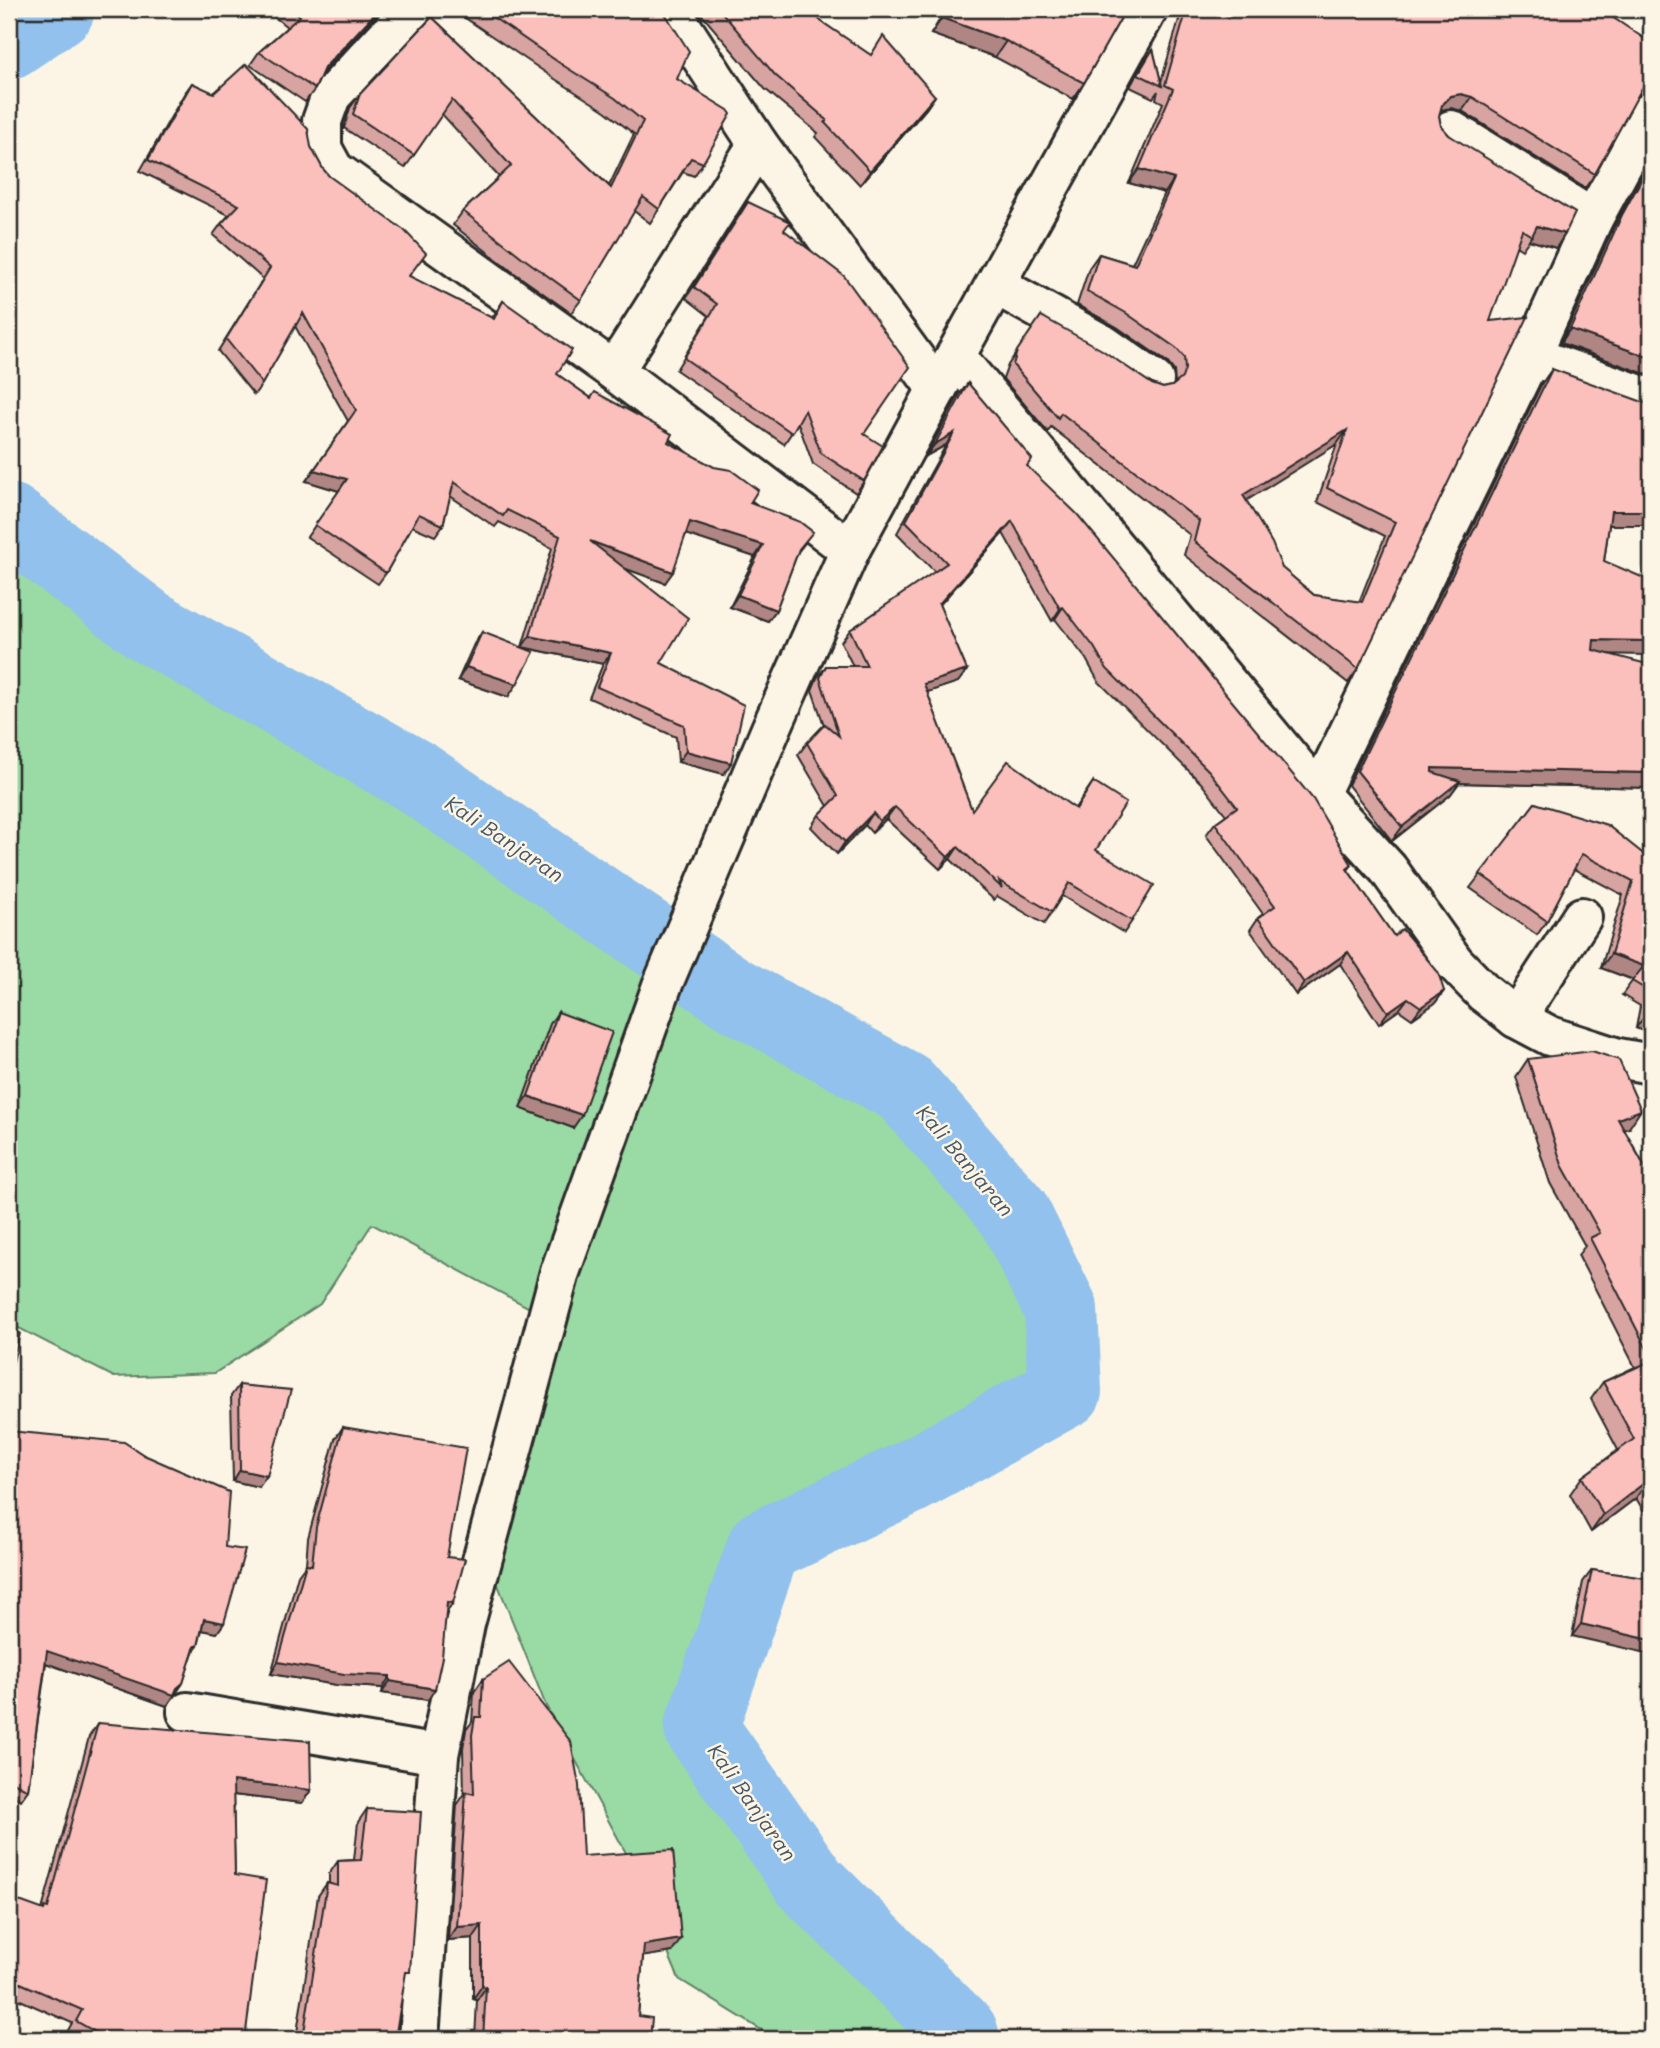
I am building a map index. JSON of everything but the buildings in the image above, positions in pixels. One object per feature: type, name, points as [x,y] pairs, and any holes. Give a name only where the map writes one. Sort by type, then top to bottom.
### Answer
[{"type":"street","points":[[412,9],[331,96],[322,121],[322,148],[334,170],[614,371],[850,550]]},
{"type":"street","points":[[670,9],[758,145],[947,373],[1033,448],[1319,794],[1388,869],[1454,962],[1484,993],[1516,1018],[1550,1036],[1618,1058],[1651,1064]]},
{"type":"street","points":[[419,2039],[439,1755],[465,1624],[560,1272],[662,986],[850,550],[1148,9]]},
{"type":"street","points":[[1319,794],[1531,356],[1593,219],[1651,111]]},
{"type":"street","points":[[1451,130],[1593,219]]},
{"type":"street","points":[[614,371],[758,145]]},
{"type":"street","points":[[996,285],[1104,345],[1154,380]]},
{"type":"street","points":[[1531,356],[1651,400]]},
{"type":"street","points":[[1516,1018],[1582,917]]},
{"type":"street","points":[[187,1712],[439,1755]]},
{"type":"green space","points":[[9,9],[58,9],[9,42]]},
{"type":"green space","points":[[9,520],[149,626],[416,777],[732,993],[905,1088],[1013,1212],[1061,1309],[1065,1391],[910,1477],[764,1546],[701,1728],[811,1884],[961,2032],[963,2039],[776,2039],[679,1979],[625,1851],[546,1706],[491,1567],[556,1322],[372,1224],[320,1304],[215,1373],[114,1377],[9,1323]]},
{"type":"waterway","name":"Kali Banjaran","points":[[9,42],[58,9]]},
{"type":"waterway","name":"Kali Banjaran","points":[[9,520],[149,626],[416,777],[732,993],[905,1088],[1013,1212],[1061,1309],[1065,1391],[910,1477],[764,1546],[701,1728],[811,1884],[961,2032],[963,2039]]}]
